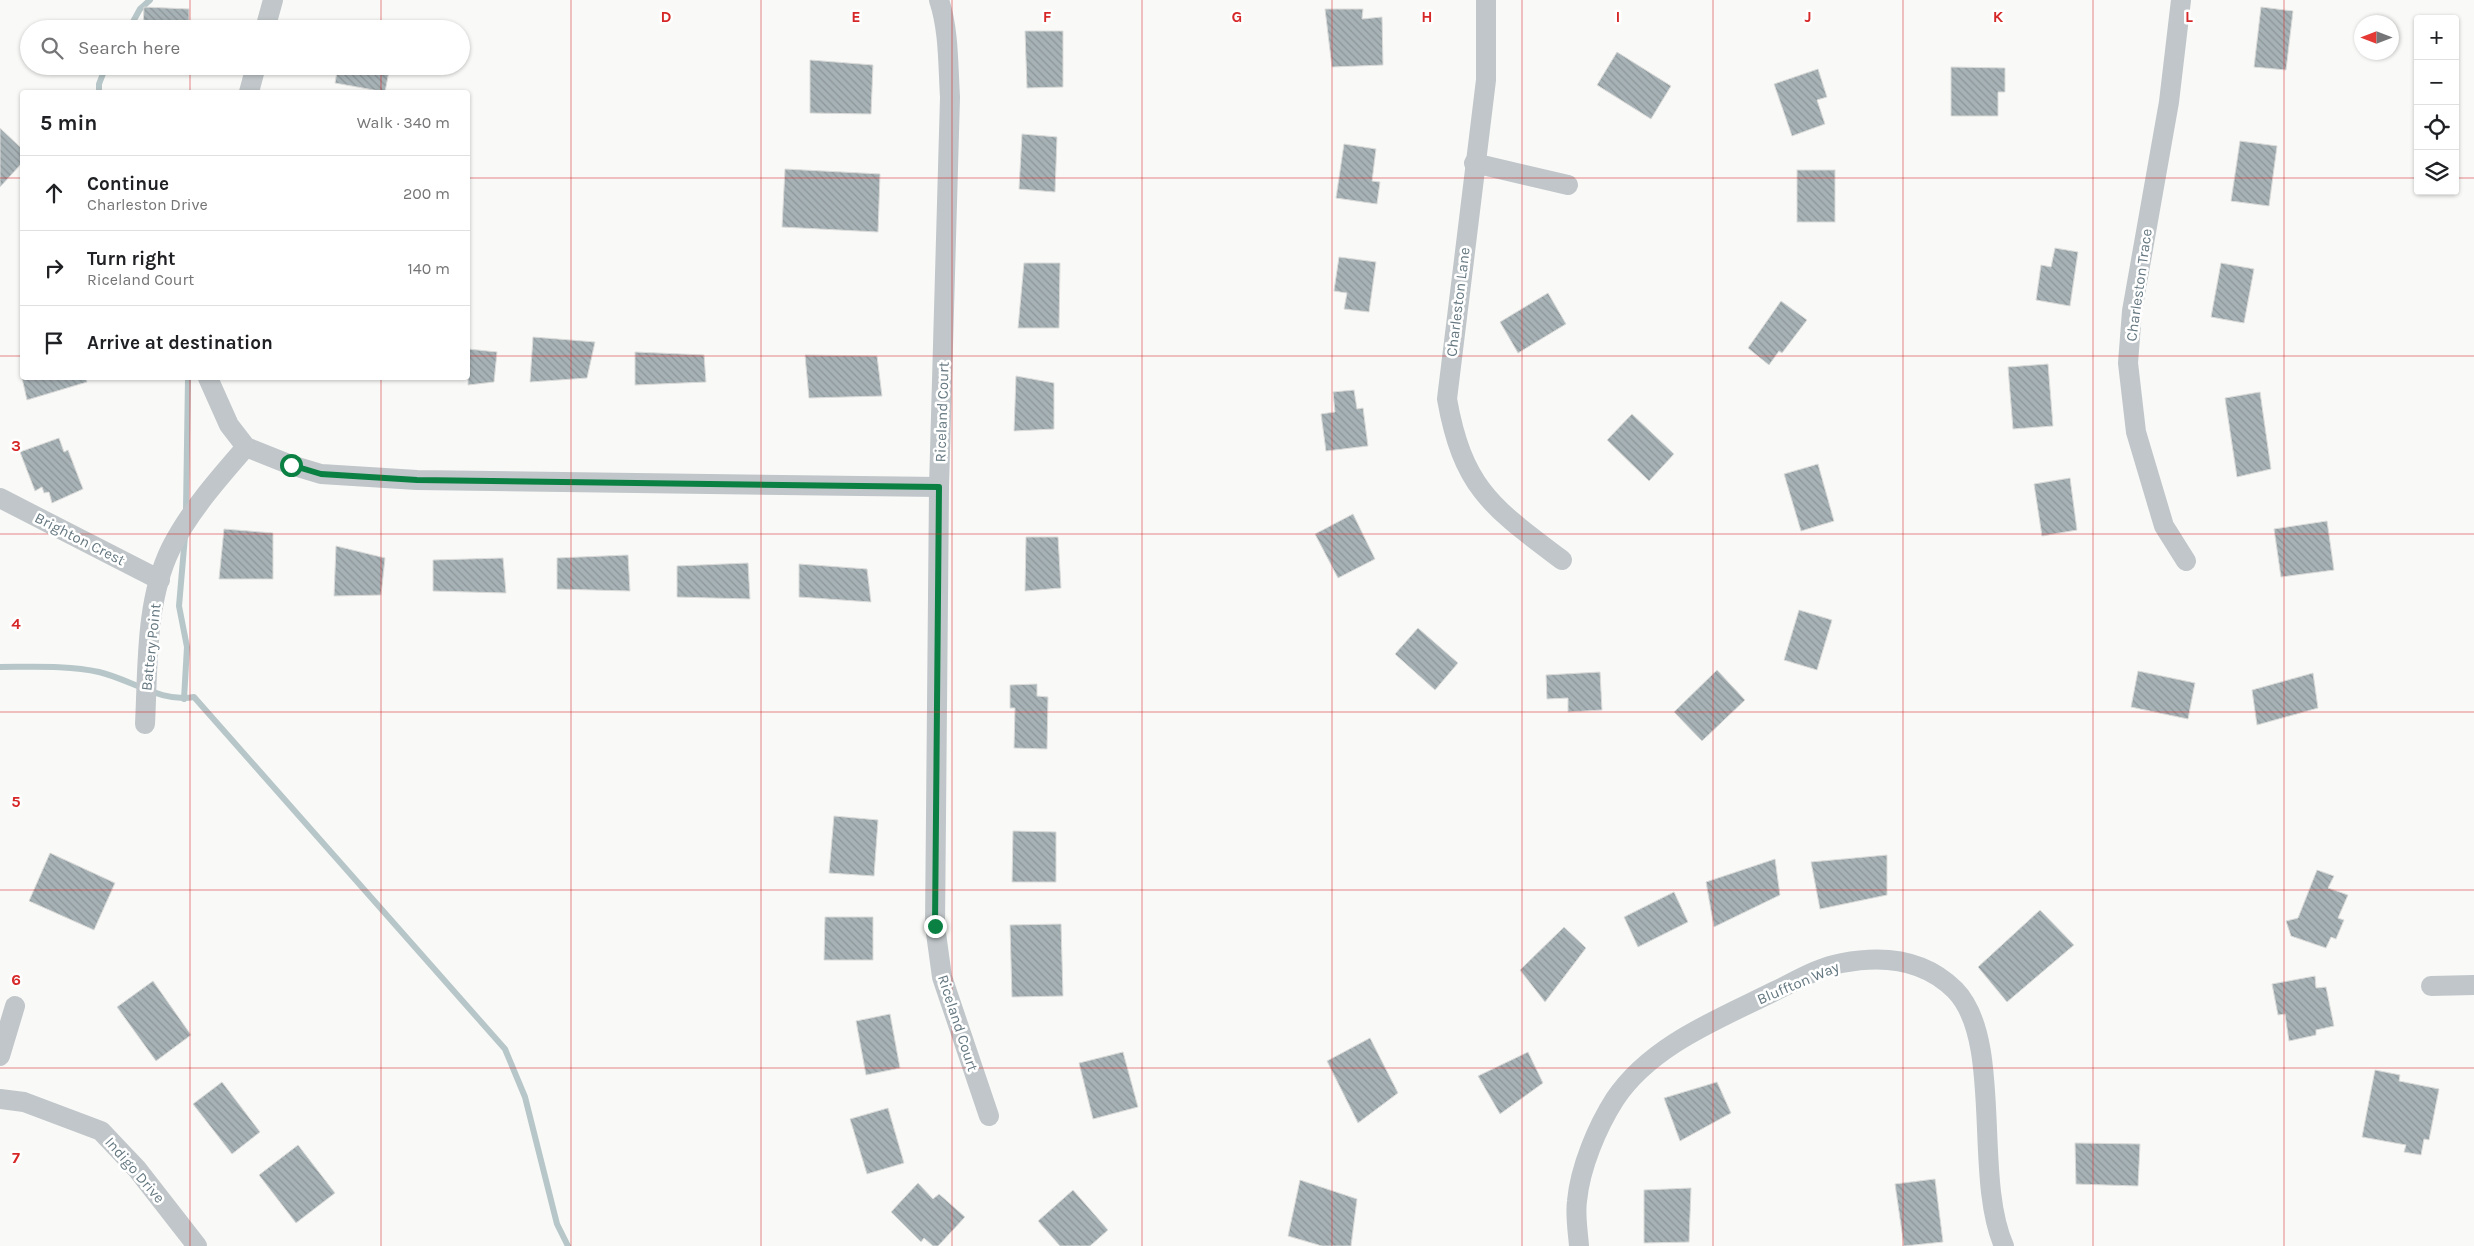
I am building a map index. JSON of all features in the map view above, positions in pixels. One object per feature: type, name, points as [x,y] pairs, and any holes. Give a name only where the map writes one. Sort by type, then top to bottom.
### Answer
[{"type":"street","points":[[267,20],[273,0]]},
{"type":"street","name":"Riceland Court","points":[[939,0],[943,13],[947,44],[950,96],[939,487],[935,926],[942,977],[989,1116]]},
{"type":"street","name":"Charleston Lane","points":[[1486,0],[1486,80],[1474,163],[1447,399],[1453,431],[1464,463],[1486,498],[1504,517],[1562,560]]},
{"type":"street","name":"Charleston Trace","points":[[2181,0],[2169,100],[2132,311],[2128,363],[2136,432],[2164,526],[2186,561]]},
{"type":"street","points":[[250,90],[254,75]]},
{"type":"street","points":[[1474,163],[1568,185]]},
{"type":"street","points":[[209,380],[229,426],[246,448],[321,474],[417,480],[939,487]]},
{"type":"street","name":"Battery Point","points":[[145,724],[149,636],[160,580],[171,549],[186,525],[246,448]]},
{"type":"street","name":"Brighton Crest","points":[[0,498],[160,580]]},
{"type":"street","name":"Bluffton Way","points":[[1579,1246],[1577,1202],[1588,1156],[1599,1127],[1616,1098],[1642,1068],[1703,1026],[1816,972],[1840,963],[1892,959],[1916,964],[1940,978],[1956,991],[1966,1007],[1979,1040],[1984,1079],[1987,1169],[2004,1246]]},
{"type":"street","points":[[2431,986],[2474,985]]},
{"type":"street","points":[[0,1056],[16,1006]]},
{"type":"street","name":"Indigo Drive","points":[[0,1099],[24,1102],[101,1131],[137,1169],[197,1246]]},
{"type":"building","points":[[144,7],[189,9],[189,20],[143,20]]},
{"type":"building","points":[[2261,7],[2293,11],[2286,70],[2254,67]]},
{"type":"building","points":[[1325,9],[1363,9],[1362,19],[1382,17],[1383,65],[1332,67]]},
{"type":"building","points":[[1025,31],[1063,31],[1063,87],[1027,88]]},
{"type":"building","points":[[1617,52],[1671,86],[1651,119],[1597,85]]},
{"type":"building","points":[[810,60],[873,65],[871,114],[810,113]]},
{"type":"building","points":[[1951,67],[2005,68],[2005,92],[1998,92],[1998,116],[1951,116]]},
{"type":"building","points":[[1818,69],[1827,97],[1817,100],[1825,124],[1792,136],[1774,84]]},
{"type":"building","points":[[336,75],[388,75],[385,90],[374,90],[335,83]]},
{"type":"building","points":[[0,128],[20,147],[20,165],[0,187]]},
{"type":"building","points":[[1022,134],[1057,137],[1055,192],[1019,189]]},
{"type":"building","points":[[2240,141],[2277,146],[2269,206],[2231,201]]},
{"type":"building","points":[[1344,144],[1376,149],[1372,181],[1380,182],[1377,204],[1336,198]]},
{"type":"building","points":[[785,169],[880,174],[878,232],[782,227]]},
{"type":"building","points":[[1797,170],[1835,170],[1835,222],[1797,222]]},
{"type":"building","points":[[2055,248],[2078,252],[2070,306],[2036,300],[2041,265],[2051,267]]},
{"type":"building","points":[[1339,257],[1376,262],[1369,312],[1344,309],[1347,293],[1334,291]]},
{"type":"building","points":[[1024,263],[1060,263],[1059,328],[1018,328]]},
{"type":"building","points":[[2221,263],[2254,269],[2244,323],[2211,317]]},
{"type":"building","points":[[1548,293],[1566,324],[1518,353],[1500,322]]},
{"type":"building","points":[[1781,301],[1807,320],[1782,353],[1779,351],[1769,365],[1748,348]]},
{"type":"building","points":[[533,337],[595,342],[587,378],[530,382]]},
{"type":"building","points":[[470,349],[497,352],[494,382],[468,385],[468,380],[470,380]]},
{"type":"building","points":[[635,352],[704,355],[706,382],[635,385]]},
{"type":"building","points":[[805,355],[877,356],[882,396],[809,398]]},
{"type":"building","points":[[2048,364],[2053,426],[2013,429],[2008,367]]},
{"type":"building","points":[[1016,376],[1054,383],[1054,429],[1014,431]]},
{"type":"building","points":[[22,380],[86,380],[87,382],[27,400]]},
{"type":"building","points":[[1354,390],[1357,409],[1363,408],[1368,446],[1326,451],[1321,414],[1335,412],[1333,392]]},
{"type":"building","points":[[2260,392],[2271,469],[2237,477],[2225,398]]},
{"type":"building","points":[[1632,414],[1674,454],[1649,481],[1607,440]]},
{"type":"building","points":[[59,438],[64,452],[68,450],[83,489],[52,503],[49,492],[44,493],[42,487],[35,491],[20,452]]},
{"type":"building","points":[[1818,464],[1834,521],[1801,531],[1784,474]]},
{"type":"building","points":[[2070,478],[2077,530],[2042,536],[2034,484]]},
{"type":"building","points":[[1353,514],[1375,559],[1338,578],[1315,534]]},
{"type":"building","points":[[2327,521],[2334,570],[2281,577],[2274,529]]},
{"type":"building","points":[[224,529],[273,533],[273,579],[219,579]]},
{"type":"building","points":[[1026,537],[1058,537],[1061,588],[1025,591]]},
{"type":"building","points":[[336,546],[385,558],[381,595],[334,596]]},
{"type":"building","points":[[628,555],[630,591],[557,589],[557,558]]},
{"type":"building","points":[[503,558],[506,593],[433,591],[433,560]]},
{"type":"building","points":[[748,563],[750,599],[677,597],[677,566]]},
{"type":"building","points":[[799,564],[867,569],[871,602],[799,597]]},
{"type":"building","points":[[1799,610],[1832,620],[1817,670],[1784,660]]},
{"type":"building","points":[[1418,628],[1458,663],[1435,690],[1395,654]]},
{"type":"building","points":[[1717,670],[1745,700],[1702,741],[1674,712]]},
{"type":"building","points":[[2138,671],[2195,683],[2188,719],[2131,707]]},
{"type":"building","points":[[1600,672],[1602,710],[1568,712],[1568,698],[1547,699],[1546,675]]},
{"type":"building","points":[[2313,673],[2318,708],[2257,725],[2252,690]]},
{"type":"building","points":[[1037,684],[1037,696],[1048,697],[1047,749],[1014,748],[1015,708],[1010,708],[1010,685]]},
{"type":"building","points":[[834,816],[878,820],[874,876],[829,873]]},
{"type":"building","points":[[1013,831],[1056,832],[1056,882],[1012,882]]},
{"type":"building","points":[[50,853],[115,883],[94,930],[29,901]]},
{"type":"building","points":[[1887,855],[1887,895],[1820,909],[1811,862]]},
{"type":"building","points":[[1775,859],[1780,895],[1714,927],[1706,882]]},
{"type":"building","points":[[2317,870],[2334,876],[2328,888],[2348,895],[2338,918],[2344,920],[2336,939],[2331,937],[2326,948],[2291,936],[2286,921],[2298,918]]},
{"type":"building","points":[[1674,892],[1688,922],[1638,947],[1624,917]]},
{"type":"building","points":[[2040,910],[2074,945],[2007,1002],[1978,967]]},
{"type":"building","points":[[825,917],[873,917],[873,960],[824,960]]},
{"type":"building","points":[[1061,924],[1063,996],[1012,997],[1010,925]]},
{"type":"building","points":[[1564,927],[1586,948],[1545,1002],[1520,970]]},
{"type":"building","points":[[2315,976],[2316,988],[2326,987],[2334,1026],[2316,1030],[2316,1035],[2289,1041],[2285,1014],[2278,1015],[2272,984]]},
{"type":"building","points":[[153,981],[191,1035],[156,1061],[117,1007]]},
{"type":"building","points":[[890,1014],[900,1068],[866,1075],[856,1021]]},
{"type":"building","points":[[1370,1038],[1398,1093],[1358,1123],[1327,1061]]},
{"type":"building","points":[[1123,1052],[1138,1107],[1093,1119],[1079,1063]]},
{"type":"building","points":[[1528,1052],[1543,1083],[1500,1114],[1478,1076]]},
{"type":"building","points":[[2375,1070],[2400,1075],[2399,1081],[2439,1089],[2429,1140],[2424,1139],[2421,1155],[2404,1152],[2406,1145],[2362,1137]]},
{"type":"building","points":[[222,1082],[260,1132],[232,1154],[193,1104]]},
{"type":"building","points":[[1717,1082],[1731,1113],[1680,1141],[1664,1098]]},
{"type":"building","points":[[888,1108],[904,1163],[867,1174],[850,1119]]},
{"type":"building","points":[[2075,1143],[2140,1144],[2138,1186],[2076,1184]]},
{"type":"building","points":[[298,1145],[335,1193],[296,1223],[259,1175]]},
{"type":"building","points":[[1935,1179],[1943,1242],[1904,1246],[1895,1184]]},
{"type":"building","points":[[1300,1180],[1357,1199],[1351,1246],[1322,1246],[1288,1236]]},
{"type":"building","points":[[918,1183],[933,1199],[939,1194],[965,1217],[938,1246],[933,1246],[924,1238],[921,1242],[891,1212]]},
{"type":"building","points":[[1691,1188],[1689,1242],[1644,1243],[1644,1190]]},
{"type":"building","points":[[1073,1190],[1108,1230],[1090,1246],[1060,1246],[1038,1221]]},
{"type":"waterway","points":[[134,20],[140,9],[150,0]]},
{"type":"waterway","points":[[99,90],[102,75]]},
{"type":"waterway","points":[[186,511],[188,380]]},
{"type":"waterway","points":[[184,699],[187,647],[179,606],[185,536]]},
{"type":"waterway","points":[[0,667],[76,668],[111,675],[170,697],[194,697],[505,1049],[525,1097],[557,1224],[568,1246]]},
{"type":"route","points":[[291,465],[321,474],[417,480],[939,487],[935,926]]}]
